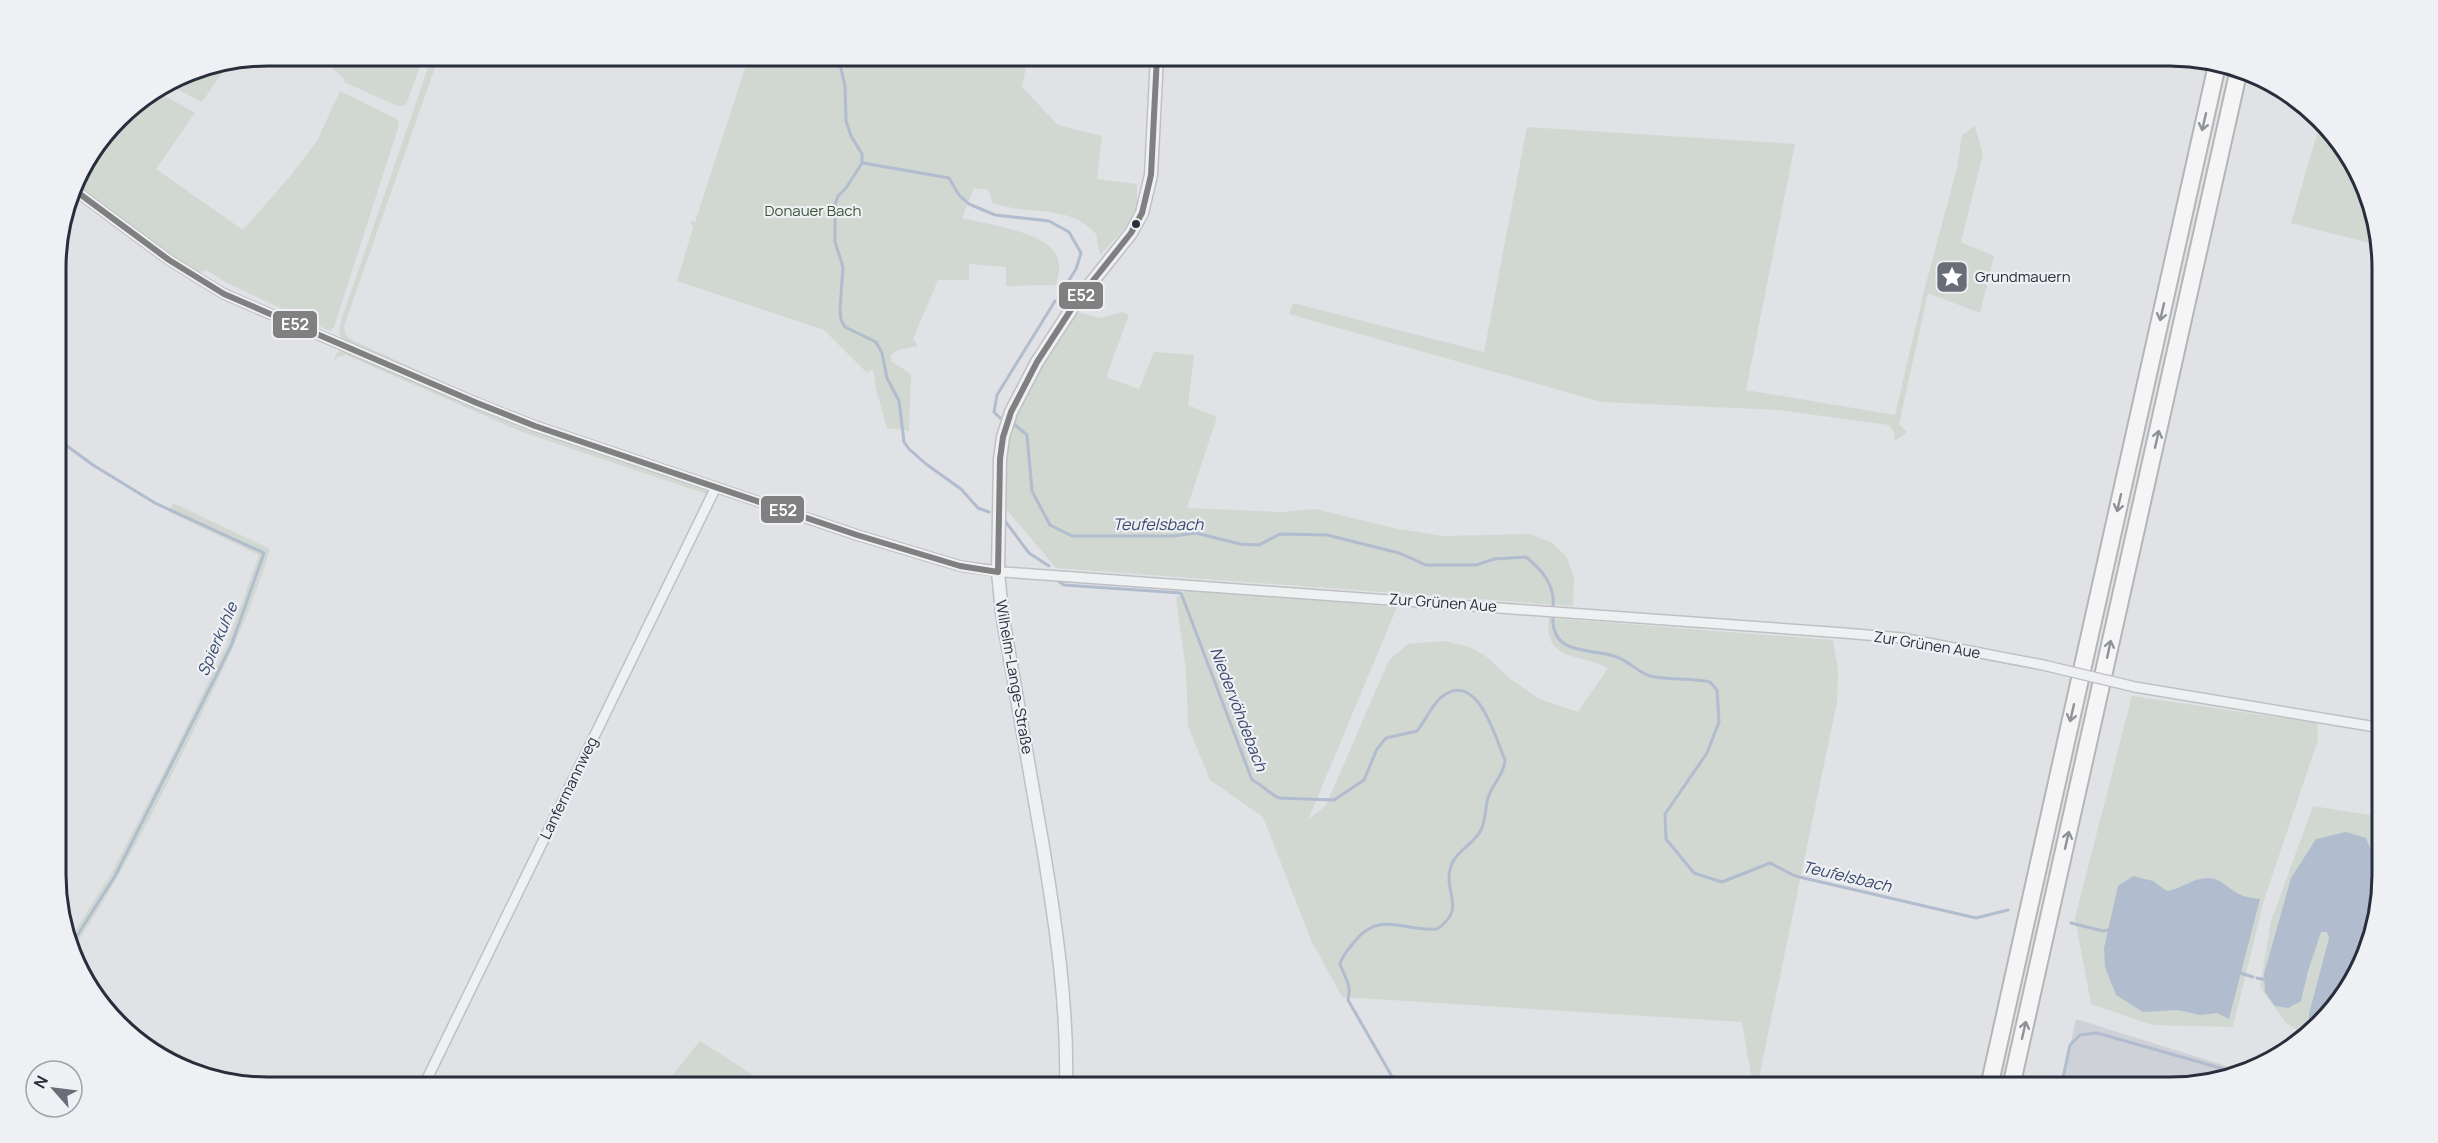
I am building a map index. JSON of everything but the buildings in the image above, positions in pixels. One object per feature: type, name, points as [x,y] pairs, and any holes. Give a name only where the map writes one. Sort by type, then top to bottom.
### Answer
[{"type":"highway","points":[[1991,1077],[2215,72]]},
{"type":"highway","points":[[2013,1077],[2237,78]]},
{"type":"street","name":"Wilhelm-Lange-Straße","points":[[1066,1077],[1061,974],[1052,901],[1005,631],[998,572],[1000,459],[1005,428],[1023,386],[1042,353],[1076,302],[1131,233],[1142,213],[1150,175],[1155,66]]},
{"type":"street","name":"Zur Grünen Aue","points":[[80,194],[169,260],[224,294],[525,422],[716,489],[960,566],[998,572],[1902,638],[2043,665],[2135,687],[2372,726]]},
{"type":"street","name":"Lanfermannweg","points":[[428,1077],[716,489]]},
{"type":"shaded area","points":[[2076,1019],[2230,1067],[2183,1077],[2063,1077]]},
{"type":"green space","points":[[329,66],[420,66],[406,105],[400,107],[344,82],[345,79]]},
{"type":"green space","points":[[429,66],[435,66],[344,326],[345,334],[350,339],[487,402],[554,428],[768,499],[767,501],[552,430],[342,341],[339,332]]},
{"type":"green space","name":"Donauer Bach","points":[[746,66],[1026,66],[1022,87],[1058,125],[1102,136],[1097,179],[1137,184],[1137,206],[1125,228],[1100,255],[1096,234],[1085,224],[1061,214],[1006,207],[993,203],[988,190],[974,188],[962,218],[1020,232],[1048,245],[1056,254],[1059,266],[1056,285],[1006,286],[1006,267],[969,264],[969,280],[938,280],[913,339],[918,346],[898,350],[891,355],[891,361],[911,374],[909,431],[887,428],[873,369],[867,373],[824,330],[677,281],[693,228],[690,221],[695,222]]},
{"type":"green space","points":[[223,71],[202,102],[176,89],[191,81]]},
{"type":"green space","points":[[340,91],[397,119],[399,125],[334,327],[330,331],[229,284],[206,270],[196,273],[81,191],[93,167],[108,145],[125,125],[145,108],[163,95],[195,113],[156,169],[243,230],[317,141]]},
{"type":"green space","points":[[1975,126],[1983,155],[1961,242],[1994,256],[1980,313],[1928,293],[1899,424],[1907,432],[1895,441],[1894,432],[1889,425],[1778,410],[1602,402],[1289,314],[1293,303],[1484,352],[1527,127],[1795,144],[1746,390],[1895,415],[1924,291],[1957,168],[1962,135]]},
{"type":"green space","points":[[2317,134],[2322,135],[2345,167],[2357,191],[2370,243],[2291,223]]},
{"type":"green space","points":[[1076,312],[1101,318],[1122,312],[1129,315],[1106,377],[1139,389],[1154,352],[1194,355],[1188,405],[1217,417],[1187,508],[1283,512],[1315,509],[1398,529],[1444,536],[1530,534],[1553,543],[1567,558],[1574,578],[1573,606],[1056,568],[1006,509],[1007,459],[1011,430],[1022,398],[1038,368]]},
{"type":"green space","points":[[340,351],[346,352],[523,427],[705,488],[709,494],[706,504],[424,1077],[660,592],[664,589],[705,503],[706,494],[522,432],[346,355],[337,357],[333,363],[336,354]]},
{"type":"green space","points":[[173,503],[270,549],[245,620],[192,734],[122,869],[78,942],[74,932],[111,874],[227,644],[259,555],[169,512]]},
{"type":"green space","points":[[1187,590],[1397,607],[1308,820],[1326,805],[1389,660],[1408,644],[1444,641],[1470,647],[1487,657],[1508,677],[1539,699],[1578,712],[1608,668],[1566,654],[1558,649],[1552,642],[1549,632],[1549,618],[1833,640],[1838,670],[1837,702],[1759,1077],[1751,1077],[1742,1022],[1342,997],[1311,940],[1263,817],[1210,780],[1188,726],[1186,670],[1176,598]]},
{"type":"green space","points":[[2132,696],[2317,723],[2318,740],[2264,900],[2233,1027],[2152,1025],[2091,1004],[2075,918]]},
{"type":"green space","points":[[2313,806],[2372,815],[2370,901],[2357,952],[2330,998],[2313,1018],[2298,1031],[2286,1023],[2260,987],[2271,921]]},
{"type":"green space","points":[[700,1041],[756,1077],[671,1077]]},
{"type":"water","points":[[2346,832],[2366,838],[2372,853],[2372,875],[2368,914],[2357,952],[2330,998],[2309,1021],[2329,938],[2327,932],[2321,932],[2301,1001],[2288,1008],[2275,1006],[2265,992],[2264,974],[2291,878],[2316,839]]},
{"type":"water","points":[[2133,876],[2153,881],[2167,891],[2197,880],[2213,878],[2233,891],[2260,899],[2229,1019],[2217,1013],[2200,1015],[2178,1010],[2143,1012],[2116,995],[2105,967],[2104,948],[2118,886]]},
{"type":"waterway","name":"Niedervöhdebach","points":[[840,66],[845,86],[846,121],[851,136],[862,154],[862,163],[838,196],[835,204],[835,242],[843,267],[841,320],[845,327],[876,342],[882,353],[887,378],[899,401],[904,442],[909,449],[961,489],[978,508],[989,512]]},
{"type":"waterway","name":"Teufelsbach","points":[[863,163],[949,178],[959,195],[969,204],[995,215],[1049,221],[1069,232],[1081,253],[1076,269],[1064,288]]},
{"type":"waterway","name":"Teufelsbach","points":[[1000,418],[994,412],[997,395],[1055,301]]},
{"type":"waterway","name":"Teufelsbach","points":[[1014,424],[1027,435],[1032,491],[1050,525],[1072,536],[1173,536],[1196,533],[1240,544],[1259,545],[1280,534],[1327,535],[1399,553],[1426,565],[1476,565],[1494,559],[1526,557],[1537,567],[1550,585],[1553,606]]},
{"type":"waterway","name":"Spierkuhle","points":[[66,445],[93,465],[155,503],[264,553],[231,646],[115,876],[76,937]]},
{"type":"waterway","name":"Niedervöhdebach","points":[[1005,521],[1029,553],[1049,566]]},
{"type":"waterway","name":"Niedervöhdebach","points":[[1057,580],[1064,585],[1181,593],[1252,780],[1279,798],[1334,800],[1364,780],[1377,749],[1386,738],[1417,731],[1441,697],[1458,690],[1468,693],[1477,701],[1491,725],[1505,760],[1488,798],[1481,830],[1451,866],[1449,875],[1453,907],[1451,914],[1437,929],[1393,924],[1374,926],[1355,941],[1340,964],[1349,986],[1348,1000],[1392,1077]]},
{"type":"waterway","name":"Teufelsbach","points":[[1553,616],[1554,629],[1564,644],[1618,658],[1650,676],[1710,682],[1717,690],[1719,722],[1707,753],[1665,814],[1666,839],[1694,873],[1722,882],[1770,863],[1795,876],[1976,918],[2008,910]]},
{"type":"waterway","name":"Teufelsbach","points":[[2071,923],[2103,931],[2112,929]]},
{"type":"waterway","name":"Teufelsbach","points":[[2237,972],[2253,977]]},
{"type":"waterway","name":"Teufelsbach","points":[[2257,978],[2267,980]]},
{"type":"waterway","points":[[2063,1077],[2070,1045],[2080,1035],[2097,1033],[2224,1069]]},
{"type":"transit line","name":"E52","points":[[80,194],[169,260],[224,294],[477,403],[535,426],[857,535],[960,566],[998,572],[1000,459],[1003,437],[1011,412],[1037,362],[1076,302],[1131,233],[1142,213],[1151,175],[1156,66]]},
{"type":"place","name":"Grundmauern","points":[[1952,277]]}]
